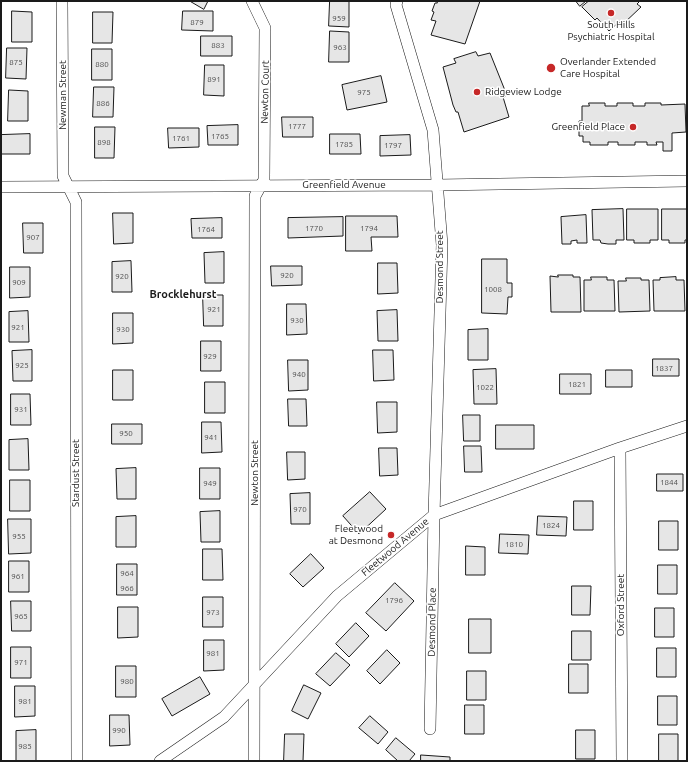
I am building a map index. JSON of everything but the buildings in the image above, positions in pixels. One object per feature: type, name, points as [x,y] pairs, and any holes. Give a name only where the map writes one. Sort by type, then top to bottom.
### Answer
[{"type":"street","name":"Newman Street","points":[[62,1],[63,176],[68,187]]},
{"type":"street","name":"Newton Court","points":[[252,1],[265,28],[264,180],[260,186]]},
{"type":"street","name":"Desmond Street","points":[[397,1],[396,5],[433,130],[442,245],[434,515]]},
{"type":"street","name":"Greenfield Avenue","points":[[1,187],[437,185],[687,181]]},
{"type":"street","name":"Newton Street","points":[[254,761],[255,196],[260,186]]},
{"type":"street","name":"Stardust Street","points":[[68,187],[76,202],[77,761]]},
{"type":"street","name":"Fleetwood Avenue","points":[[160,761],[224,716],[337,596],[434,515],[620,448],[687,426]]},
{"type":"street","name":"Oxford Street","points":[[620,448],[622,761]]},
{"type":"street","name":"Desmond Place","points":[[430,729],[434,515]]},
{"type":"place","name":"South Hills Psychiatric Hospital","points":[[611,13]]},
{"type":"place","name":"Overlander Extended Care Hospital","points":[[551,68]]},
{"type":"place","name":"Ridgeview Lodge","points":[[477,92]]},
{"type":"place","name":"Greenfield Place","points":[[633,127]]},
{"type":"place","name":"Fleetwood at Desmond","points":[[391,535]]},
{"type":"district","name":"Brocklehurst","points":[[183,294]]}]
